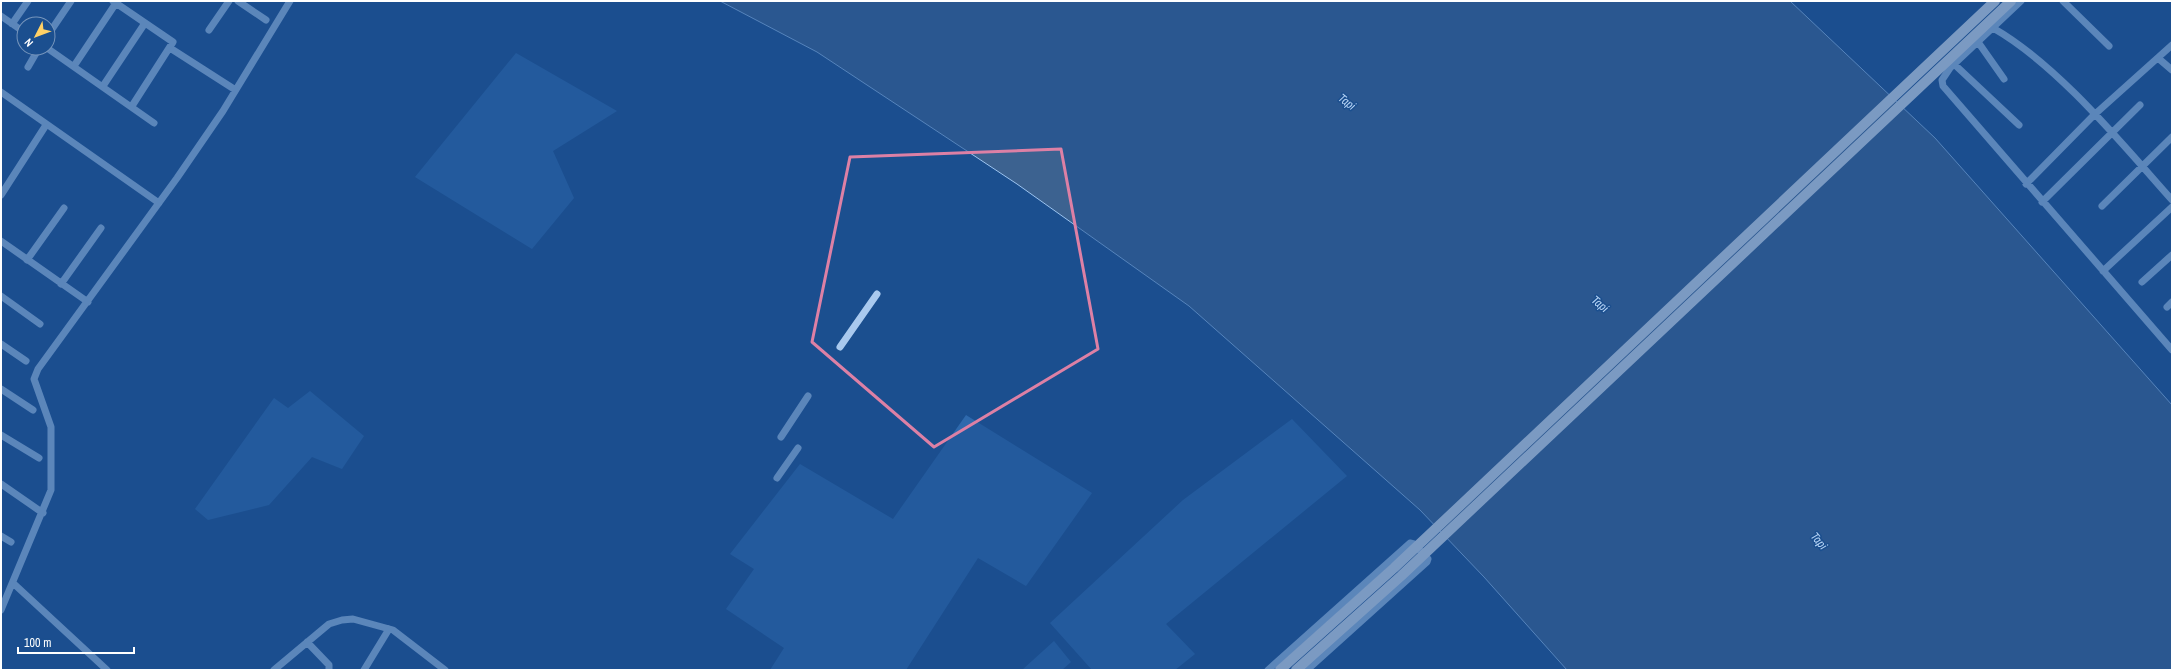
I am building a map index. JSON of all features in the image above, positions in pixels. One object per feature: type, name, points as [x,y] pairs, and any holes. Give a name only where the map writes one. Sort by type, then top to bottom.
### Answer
[{"type":"main road","points":[[1296,670],[1401,576],[2011,1]]},
{"type":"main road","points":[[1280,670],[1394,568],[1994,2]]},
{"type":"street","points":[[12,24],[28,1]]},
{"type":"street","points":[[56,23],[71,1]]},
{"type":"street","points":[[209,30],[229,1]]},
{"type":"street","points":[[238,1],[266,20]]},
{"type":"street","points":[[1,610],[43,513],[51,490],[53,444],[52,427],[34,379],[38,369],[159,203],[223,111],[234,89],[290,1]]},
{"type":"street","points":[[2021,1],[1954,64],[1942,80],[1946,93],[2172,350]]},
{"type":"street","points":[[2063,1],[2109,46]]},
{"type":"street","points":[[74,66],[114,2],[145,22],[173,42],[132,106]]},
{"type":"street","points":[[1,16],[16,27]]},
{"type":"street","points":[[103,86],[145,22]]},
{"type":"street","points":[[1993,28],[2016,42],[2068,88],[2172,200]]},
{"type":"street","points":[[1978,42],[2004,79]]},
{"type":"street","points":[[2026,184],[2094,115],[2172,45]]},
{"type":"street","points":[[170,48],[234,89]]},
{"type":"street","points":[[56,54],[132,106],[154,123]]},
{"type":"street","points":[[28,67],[34,56]]},
{"type":"street","points":[[2158,58],[2172,70]]},
{"type":"street","points":[[1954,64],[2019,125]]},
{"type":"street","points":[[1,92],[159,203]]},
{"type":"street","points":[[2042,202],[2140,105]]},
{"type":"street","points":[[1,194],[46,124]]},
{"type":"street","points":[[2102,206],[2172,137]]},
{"type":"street","points":[[2103,271],[2172,207]]},
{"type":"street","points":[[27,260],[64,208]]},
{"type":"street","points":[[61,284],[101,228]]},
{"type":"street","points":[[1,241],[88,302]]},
{"type":"street","points":[[2142,282],[2172,255]]},
{"type":"street","points":[[840,347],[877,294]]},
{"type":"street","points":[[1,296],[40,324]]},
{"type":"street","points":[[1,344],[26,361]]},
{"type":"street","points":[[1,389],[33,410]]},
{"type":"street","points":[[781,437],[808,396]]},
{"type":"street","points":[[1,435],[39,458]]},
{"type":"street","points":[[777,478],[798,448]]},
{"type":"street","points":[[1,484],[43,513]]},
{"type":"street","points":[[1,536],[11,542]]},
{"type":"street","points":[[1268,670],[1410,543],[1414,544],[1428,559],[1427,562],[1307,670]]},
{"type":"street","points":[[13,583],[107,670]]},
{"type":"street","points":[[274,670],[329,624],[342,620],[353,619],[389,629],[404,638],[445,670]]},
{"type":"street","points":[[364,670],[389,629]]},
{"type":"street","points":[[307,642],[329,665],[329,670]]},
{"type":"highlighted area","points":[[1061,149],[1098,349],[934,447],[812,342],[850,157]]},
{"type":"shaded area","points":[[516,53],[617,111],[553,151],[574,198],[532,249],[415,177]]},
{"type":"shaded area","points":[[310,391],[364,436],[342,469],[312,457],[269,505],[208,520],[195,509],[274,398],[288,408]]},
{"type":"shaded area","points":[[966,415],[1092,493],[1026,586],[978,558],[906,670],[770,670],[784,648],[726,609],[754,569],[730,554],[800,464],[893,519]]},
{"type":"shaded area","points":[[1292,419],[1347,476],[1166,624],[1195,654],[1175,670],[1092,670],[1050,623],[1183,500]]},
{"type":"shaded area","points":[[1054,641],[1071,662],[1062,670],[1022,670]]},
{"type":"water","name":"Tapi","points":[[720,1],[1790,1],[1935,138],[2172,405],[2172,670],[1567,670],[1484,577],[1420,510],[1189,306],[1017,184],[817,52]]}]
